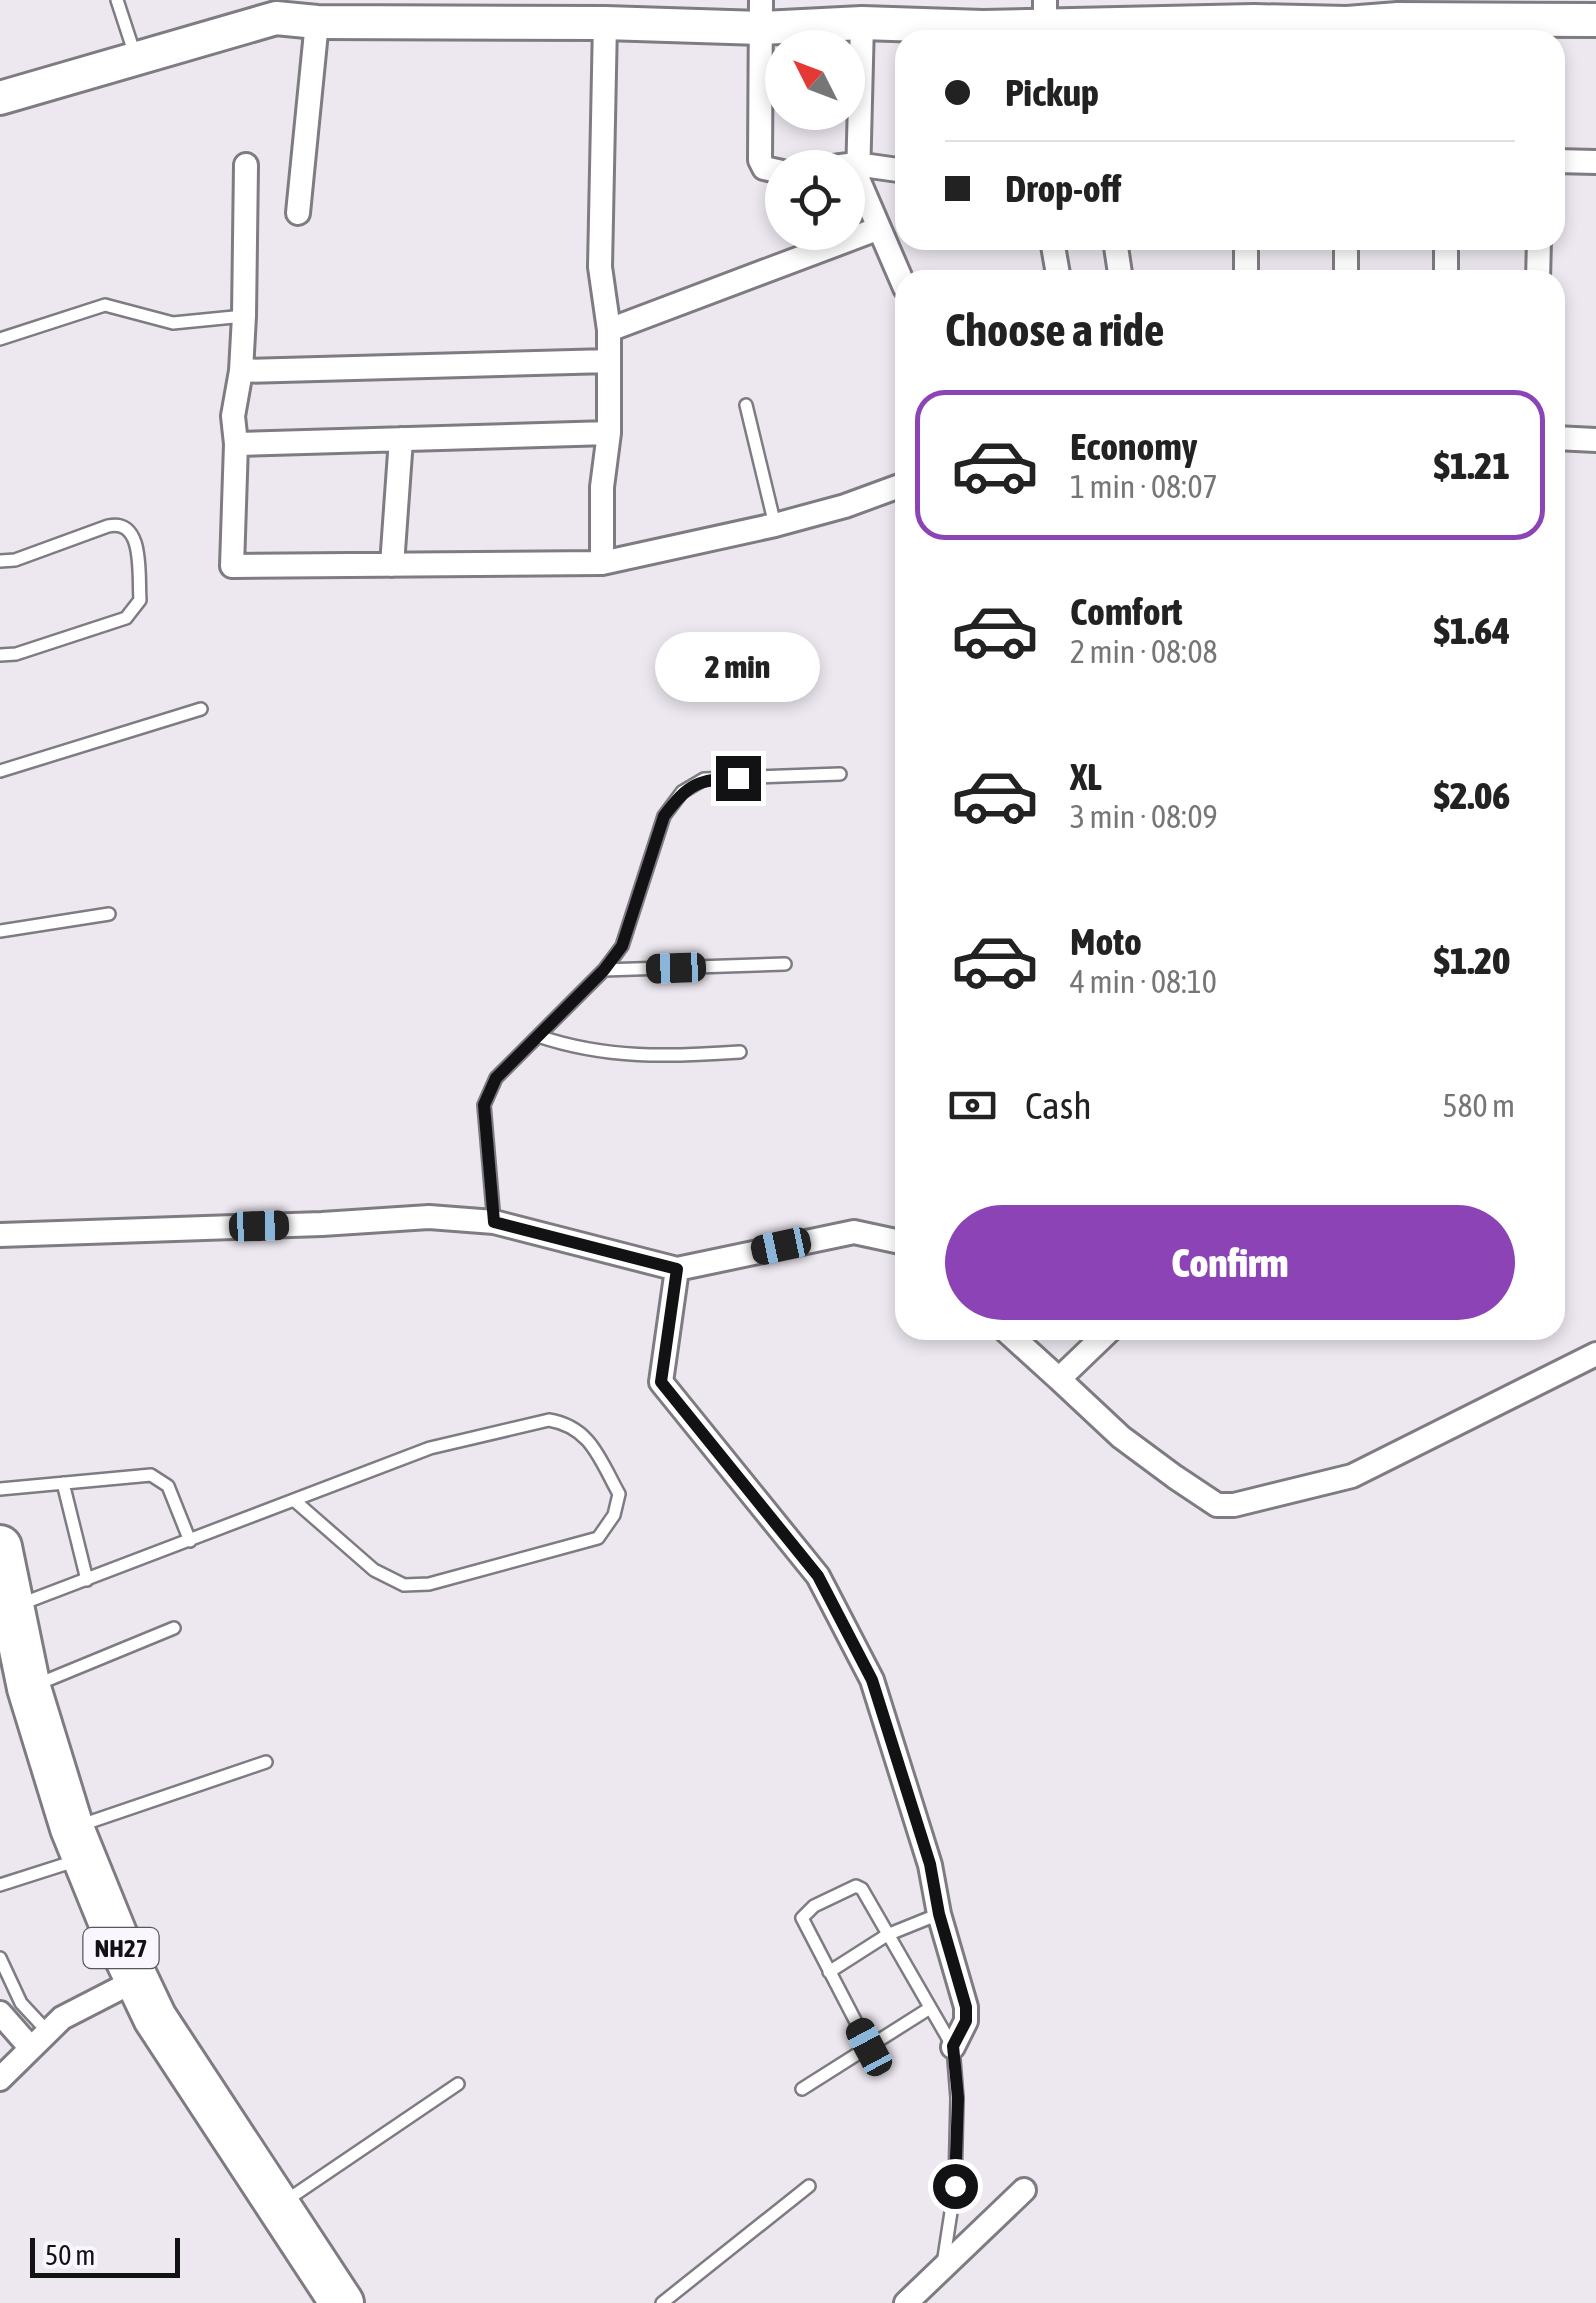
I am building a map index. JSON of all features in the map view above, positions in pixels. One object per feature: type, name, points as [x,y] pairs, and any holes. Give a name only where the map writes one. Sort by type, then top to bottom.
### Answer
[{"type":"highway","name":"NH27","points":[[0,1548],[29,1688],[78,1843],[136,1980],[155,2018],[342,2303]]},
{"type":"street","points":[[0,98],[136,60],[278,9],[317,22],[495,17],[605,23],[761,14],[862,23],[983,27],[1045,22],[1140,30]]},
{"type":"street","points":[[1254,30],[1336,24],[1403,9],[1443,30],[1546,30],[1596,20]]},
{"type":"street","points":[[761,14],[760,160],[765,168]]},
{"type":"street","points":[[298,213],[317,22]]},
{"type":"street","points":[[602,563],[602,488],[609,432],[609,330],[600,267],[605,23]]},
{"type":"street","points":[[857,150],[862,23]]},
{"type":"street","points":[[1565,161],[1596,162]]},
{"type":"street","points":[[246,165],[244,316],[241,372],[233,416],[236,444],[232,566],[602,563],[776,525],[895,488]]},
{"type":"street","points":[[865,165],[895,170]]},
{"type":"street","points":[[865,197],[896,270]]},
{"type":"street","points":[[609,330],[877,229]]},
{"type":"street","points":[[241,372],[609,362]]},
{"type":"street","points":[[236,444],[609,432]]},
{"type":"street","points":[[1565,438],[1596,440]]},
{"type":"street","points":[[392,566],[401,439]]},
{"type":"street","points":[[0,1235],[322,1224],[429,1216],[494,1222],[677,1269],[854,1232],[895,1241]]},
{"type":"street","points":[[677,1269],[661,1382],[818,1576],[872,1680],[930,1864],[939,1914],[966,2007],[966,2021],[953,2046]]},
{"type":"street","points":[[1016,1340],[1121,1437],[1217,1505],[1234,1506],[1352,1476],[1596,1354]]},
{"type":"street","points":[[1059,1379],[1100,1340]]},
{"type":"street","points":[[0,2078],[62,2018],[136,1980]]},
{"type":"street","points":[[0,2012],[38,2039]]},
{"type":"street","points":[[906,2303],[1024,2190]]},
{"type":"lane","points":[[117,0],[136,60]]},
{"type":"lane","points":[[0,339],[94,306],[105,305],[174,323],[244,316]]},
{"type":"lane","points":[[746,405],[776,525]]},
{"type":"lane","points":[[0,560],[15,560],[123,524],[135,540],[140,600],[126,618],[16,654],[0,655]]},
{"type":"lane","points":[[0,770],[201,710]]},
{"type":"lane","points":[[494,1222],[484,1105],[496,1078],[604,970],[622,946],[664,816],[682,792],[704,779],[840,774]]},
{"type":"lane","points":[[0,931],[108,914]]},
{"type":"lane","points":[[604,970],[785,964]]},
{"type":"lane","points":[[538,1036],[580,1050],[666,1057],[740,1052]]},
{"type":"lane","points":[[12,1608],[430,1448],[549,1420],[566,1423],[586,1436],[619,1494],[614,1515],[598,1538],[429,1584],[404,1585],[374,1570],[294,1501]]},
{"type":"lane","points":[[0,1489],[151,1475],[168,1486],[190,1541]]},
{"type":"lane","points":[[63,1483],[87,1580]]},
{"type":"lane","points":[[29,1688],[174,1628]]},
{"type":"lane","points":[[0,1884],[78,1843],[266,1762]]},
{"type":"lane","points":[[869,2047],[802,1918],[814,1906],[856,1886],[862,1888],[953,2046],[958,2098],[955,2186],[942,2268]]},
{"type":"lane","points":[[828,1972],[887,1936],[939,1914]]},
{"type":"lane","points":[[0,1958],[38,2039]]},
{"type":"lane","points":[[802,2089],[930,2008]]},
{"type":"lane","points":[[278,2206],[458,2084]]},
{"type":"lane","points":[[662,2303],[809,2186]]},
{"type":"route","points":[[738,778],[704,779],[682,792],[664,816],[622,946],[604,970],[496,1078],[484,1105],[494,1222],[677,1269],[661,1382],[818,1576],[872,1680],[930,1864],[939,1914],[966,2007],[966,2021],[953,2046],[958,2098],[955,2186]]}]
